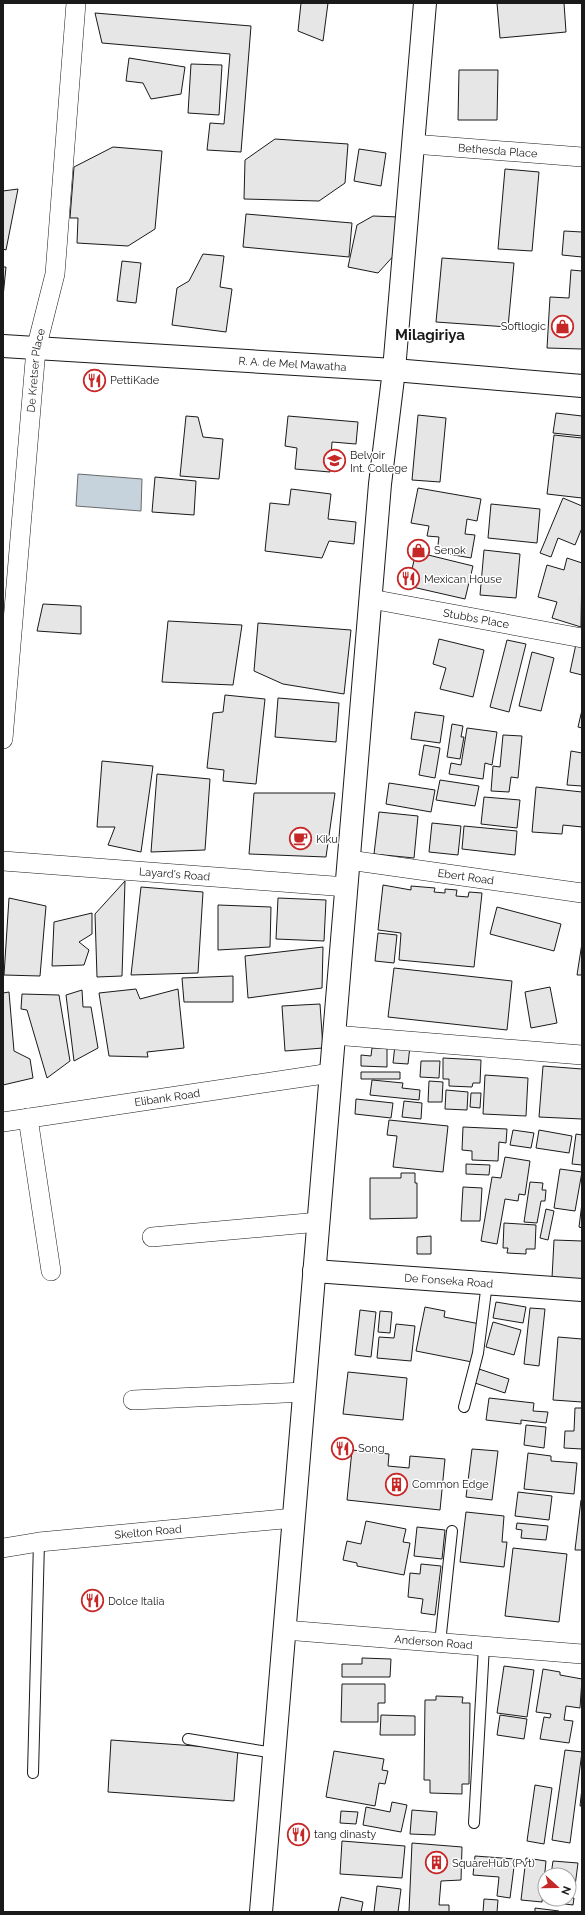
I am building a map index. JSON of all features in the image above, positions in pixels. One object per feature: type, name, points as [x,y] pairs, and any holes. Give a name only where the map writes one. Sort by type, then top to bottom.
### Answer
[{"type":"main road","points":[[260,1912],[305,1392],[380,484],[394,370],[425,3]]},
{"type":"main road","name":"R. A. de Mel Mawatha","points":[[3,346],[394,370],[582,386]]},
{"type":"main road","name":"De Fonseka Road","points":[[314,1271],[582,1290]]},
{"type":"street","name":"De Kretser Place","points":[[3,739],[36,349],[55,274],[76,3]]},
{"type":"street","name":"Bethesda Place","points":[[414,144],[582,157]]},
{"type":"street","name":"Stubbs Place","points":[[371,598],[582,638]]},
{"type":"street","name":"Ebert Road","points":[[349,860],[582,893]]},
{"type":"street","name":"Layard's Road","points":[[3,861],[347,887]]},
{"type":"street","points":[[334,1035],[582,1055]]},
{"type":"street","name":"Elibank Road","points":[[3,1122],[331,1073]]},
{"type":"street","points":[[28,1118],[50,1271]]},
{"type":"street","points":[[152,1237],[319,1222]]},
{"type":"street","points":[[133,1400],[305,1392]]},
{"type":"street","name":"Skelton Road","points":[[3,1548],[39,1542],[294,1518]]},
{"type":"street","name":"Anderson Road","points":[[284,1630],[582,1654]]},
{"type":"lane","points":[[464,1407],[478,1353],[487,1283]]},
{"type":"lane","points":[[440,1643],[452,1531]]},
{"type":"lane","points":[[33,1773],[39,1542]]},
{"type":"lane","points":[[474,1823],[484,1646]]},
{"type":"lane","points":[[188,1739],[274,1753]]},
{"type":"shaded area","points":[[78,474],[142,479],[141,511],[76,506]]},
{"type":"building","points":[[301,3],[328,3],[323,41],[298,31]]},
{"type":"building","points":[[497,3],[564,3],[566,32],[500,38]]},
{"type":"building","points":[[95,13],[251,26],[241,152],[207,150],[210,123],[224,124],[230,54],[102,43]]},
{"type":"building","points":[[129,58],[185,67],[181,94],[151,99],[143,83],[126,81]]},
{"type":"building","points":[[191,64],[222,65],[219,115],[188,113]]},
{"type":"building","points":[[459,70],[498,70],[497,120],[458,120]]},
{"type":"building","points":[[275,139],[348,144],[345,183],[319,201],[244,199],[245,160]]},
{"type":"building","points":[[113,147],[162,151],[155,229],[128,246],[77,243],[78,218],[70,218],[74,167]]},
{"type":"building","points":[[359,149],[386,153],[381,186],[354,181]]},
{"type":"building","points":[[505,169],[539,172],[532,251],[498,249]]},
{"type":"building","points":[[18,189],[6,250],[3,249],[3,191]]},
{"type":"building","points":[[246,214],[352,223],[349,257],[243,247]]},
{"type":"building","points":[[373,216],[399,217],[397,252],[378,273],[348,267],[357,225]]},
{"type":"building","points":[[564,231],[582,232],[582,257],[562,255]]},
{"type":"building","points":[[203,254],[224,256],[220,287],[232,289],[226,332],[172,325],[177,288],[189,281]]},
{"type":"building","points":[[442,258],[514,263],[508,327],[436,322]]},
{"type":"building","points":[[122,261],[141,263],[136,303],[117,301]]},
{"type":"building","points":[[3,267],[6,267],[3,297]]},
{"type":"building","points":[[571,270],[582,271],[582,349],[547,348],[550,297],[569,298]]},
{"type":"building","points":[[556,413],[582,416],[582,436],[553,433]]},
{"type":"building","points":[[418,415],[446,418],[440,482],[412,480]]},
{"type":"building","points":[[186,416],[198,417],[203,437],[223,439],[219,479],[180,476]]},
{"type":"building","points":[[288,416],[358,422],[356,444],[332,442],[330,472],[295,469],[297,448],[285,446]]},
{"type":"building","points":[[554,435],[582,438],[582,498],[547,494]]},
{"type":"building","points":[[155,477],[196,481],[194,515],[152,512]]},
{"type":"building","points":[[418,488],[481,499],[477,521],[467,519],[465,534],[475,535],[471,558],[437,552],[439,537],[427,536],[429,526],[411,523]]},
{"type":"building","points":[[291,489],[331,494],[328,519],[356,522],[354,544],[329,541],[322,558],[265,551],[270,503],[289,505]]},
{"type":"building","points":[[563,498],[582,506],[582,528],[575,545],[558,538],[551,557],[540,553]]},
{"type":"building","points":[[491,504],[540,509],[537,543],[488,538]]},
{"type":"building","points":[[484,550],[520,554],[516,598],[480,595]]},
{"type":"building","points":[[416,552],[473,566],[465,599],[408,586]]},
{"type":"building","points":[[567,558],[582,563],[581,627],[552,618],[557,602],[538,597],[547,565],[564,570]]},
{"type":"building","points":[[43,604],[81,606],[81,634],[37,631]]},
{"type":"building","points":[[168,621],[242,625],[233,685],[162,682]]},
{"type":"building","points":[[258,623],[351,630],[344,694],[283,684],[254,671]]},
{"type":"building","points":[[439,639],[484,650],[473,697],[440,689],[446,668],[433,664]]},
{"type":"building","points":[[507,640],[526,644],[509,712],[490,707]]},
{"type":"building","points":[[576,644],[582,646],[582,675],[570,672]]},
{"type":"building","points":[[532,652],[554,658],[541,711],[519,706]]},
{"type":"building","points":[[225,695],[265,699],[256,784],[223,781],[224,770],[207,768],[213,713],[223,712]]},
{"type":"building","points":[[278,698],[339,703],[336,742],[275,737]]},
{"type":"building","points":[[582,710],[582,728],[578,727]]},
{"type":"building","points":[[415,712],[444,716],[440,743],[411,739]]},
{"type":"building","points":[[452,724],[463,726],[461,737],[464,737],[460,759],[447,757]]},
{"type":"building","points":[[467,728],[497,732],[492,765],[485,763],[483,779],[449,774],[451,763],[461,765]]},
{"type":"building","points":[[503,735],[522,736],[518,778],[511,777],[509,792],[491,791],[493,766],[500,767]]},
{"type":"building","points":[[424,745],[440,748],[435,778],[419,775]]},
{"type":"building","points":[[571,751],[582,753],[582,786],[567,785]]},
{"type":"building","points":[[102,761],[153,766],[141,852],[108,845],[115,827],[97,827]]},
{"type":"building","points":[[157,774],[210,779],[205,850],[151,852]]},
{"type":"building","points":[[440,780],[479,786],[475,806],[436,800]]},
{"type":"building","points":[[389,783],[435,790],[431,812],[386,804]]},
{"type":"building","points":[[536,787],[582,792],[582,827],[563,825],[562,834],[532,832]]},
{"type":"building","points":[[254,793],[335,793],[326,857],[249,854]]},
{"type":"building","points":[[484,797],[520,800],[517,828],[481,824]]},
{"type":"building","points":[[379,812],[418,816],[414,858],[374,854]]},
{"type":"building","points":[[432,823],[461,826],[458,855],[429,852]]},
{"type":"building","points":[[464,826],[517,831],[515,855],[462,849]]},
{"type":"building","points":[[125,881],[122,976],[97,977],[95,914]]},
{"type":"building","points":[[383,885],[411,890],[411,886],[435,888],[434,892],[445,893],[445,889],[457,890],[456,896],[468,897],[469,892],[482,893],[474,967],[399,960],[401,933],[378,930]]},
{"type":"building","points":[[141,887],[203,892],[198,973],[131,975]]},
{"type":"building","points":[[9,898],[46,906],[40,976],[4,975]]},
{"type":"building","points":[[278,898],[326,900],[324,941],[276,939]]},
{"type":"building","points":[[218,905],[271,907],[270,947],[218,950]]},
{"type":"building","points":[[497,907],[561,924],[554,951],[490,934]]},
{"type":"building","points":[[92,913],[92,934],[79,942],[89,950],[84,965],[52,966],[54,922]]},
{"type":"building","points":[[378,933],[397,935],[394,963],[375,961]]},
{"type":"building","points":[[582,943],[582,975],[577,975]]},
{"type":"building","points":[[323,947],[322,988],[248,998],[245,956]]},
{"type":"building","points":[[394,968],[512,981],[507,1030],[388,1017]]},
{"type":"building","points":[[233,976],[233,1002],[184,1002],[182,978]]},
{"type":"building","points":[[550,987],[557,1023],[531,1028],[525,992]]},
{"type":"building","points":[[136,989],[140,999],[178,989],[184,1048],[147,1052],[148,1057],[109,1056],[99,993]]},
{"type":"building","points":[[82,990],[83,1007],[91,1007],[98,1048],[74,1061],[66,995]]},
{"type":"building","points":[[9,992],[14,1051],[30,1059],[33,1078],[3,1085],[3,993]]},
{"type":"building","points":[[22,994],[59,995],[70,1061],[47,1078],[27,1010],[21,1009]]},
{"type":"building","points":[[320,1004],[323,1048],[285,1051],[282,1006]]},
{"type":"building","points":[[395,1045],[410,1046],[408,1064],[393,1063]]},
{"type":"building","points":[[372,1048],[387,1048],[387,1067],[361,1066],[361,1055],[371,1056]]},
{"type":"building","points":[[443,1058],[481,1060],[480,1083],[473,1083],[472,1087],[449,1086],[449,1079],[443,1079]]},
{"type":"building","points":[[421,1061],[440,1061],[439,1078],[420,1077]]},
{"type":"building","points":[[543,1066],[582,1069],[582,1119],[539,1117]]},
{"type":"building","points":[[361,1072],[400,1072],[400,1079],[361,1079]]},
{"type":"building","points":[[485,1075],[528,1078],[526,1116],[483,1114]]},
{"type":"building","points":[[372,1080],[403,1083],[402,1088],[420,1090],[419,1100],[370,1095]]},
{"type":"building","points":[[429,1081],[443,1082],[442,1102],[428,1102]]},
{"type":"building","points":[[446,1090],[468,1092],[467,1110],[445,1109]]},
{"type":"building","points":[[471,1093],[481,1093],[480,1108],[470,1107]]},
{"type":"building","points":[[356,1099],[393,1103],[391,1118],[355,1114]]},
{"type":"building","points":[[404,1101],[422,1103],[421,1119],[402,1117]]},
{"type":"building","points":[[389,1120],[448,1126],[443,1172],[393,1167],[397,1136],[387,1135]]},
{"type":"building","points":[[463,1127],[507,1129],[506,1143],[499,1142],[498,1161],[472,1160],[472,1151],[462,1150]]},
{"type":"building","points":[[513,1130],[534,1133],[531,1148],[510,1145]]},
{"type":"building","points":[[539,1130],[572,1136],[569,1153],[536,1148]]},
{"type":"building","points":[[576,1134],[582,1135],[582,1165],[572,1164]]},
{"type":"building","points":[[505,1157],[530,1161],[525,1195],[519,1194],[518,1201],[505,1199],[497,1244],[481,1241],[492,1177],[501,1178]]},
{"type":"building","points":[[466,1164],[490,1165],[489,1175],[466,1174]]},
{"type":"building","points":[[560,1169],[582,1172],[575,1211],[554,1208]]},
{"type":"building","points":[[401,1173],[415,1173],[415,1183],[417,1183],[417,1218],[370,1219],[370,1178],[401,1178]]},
{"type":"building","points":[[530,1182],[543,1183],[542,1190],[546,1190],[545,1201],[541,1201],[537,1223],[524,1222]]},
{"type":"building","points":[[463,1187],[482,1188],[480,1221],[461,1221]]},
{"type":"building","points":[[582,1203],[582,1228],[579,1227]]},
{"type":"building","points":[[546,1209],[554,1211],[548,1240],[540,1238]]},
{"type":"building","points":[[504,1223],[536,1225],[535,1249],[526,1249],[526,1254],[507,1253],[508,1248],[503,1248]]},
{"type":"building","points":[[431,1236],[431,1254],[417,1254],[417,1237]]},
{"type":"building","points":[[554,1240],[582,1241],[582,1280],[552,1278]]},
{"type":"building","points":[[496,1302],[526,1307],[523,1323],[493,1318]]},
{"type":"building","points":[[425,1307],[445,1311],[444,1317],[480,1324],[472,1362],[416,1351]]},
{"type":"building","points":[[530,1308],[545,1309],[539,1366],[524,1364]]},
{"type":"building","points":[[360,1310],[376,1312],[371,1357],[355,1355]]},
{"type":"building","points":[[380,1311],[392,1312],[390,1333],[378,1332]]},
{"type":"building","points":[[493,1322],[521,1330],[514,1355],[486,1347]]},
{"type":"building","points":[[396,1324],[415,1326],[411,1361],[377,1358],[379,1337],[394,1338]]},
{"type":"building","points":[[558,1337],[582,1339],[582,1402],[553,1400]]},
{"type":"building","points":[[476,1368],[509,1379],[505,1393],[472,1382]]},
{"type":"building","points":[[348,1372],[407,1378],[403,1420],[343,1414]]},
{"type":"building","points":[[489,1398],[534,1403],[533,1411],[548,1412],[546,1423],[521,1420],[521,1424],[486,1420]]},
{"type":"building","points":[[575,1408],[582,1408],[582,1449],[564,1448],[565,1431],[574,1431]]},
{"type":"building","points":[[526,1425],[546,1427],[544,1448],[524,1445]]},
{"type":"building","points":[[472,1449],[498,1451],[492,1500],[466,1497]]},
{"type":"building","name":"Common Edge","points":[[352,1450],[389,1454],[388,1466],[409,1468],[410,1456],[445,1459],[440,1510],[347,1500]]},
{"type":"building","points":[[528,1453],[551,1456],[551,1461],[577,1463],[574,1494],[524,1489]]},
{"type":"building","points":[[518,1492],[552,1496],[549,1520],[515,1516]]},
{"type":"building","points":[[581,1500],[582,1550],[575,1550]]},
{"type":"building","points":[[466,1512],[504,1516],[502,1542],[507,1542],[504,1567],[460,1562]]},
{"type":"building","points":[[366,1521],[406,1529],[403,1542],[410,1543],[404,1575],[357,1566],[357,1563],[343,1560],[347,1541],[361,1544]]},
{"type":"building","points":[[517,1523],[548,1526],[546,1540],[521,1538],[522,1530],[516,1529]]},
{"type":"building","points":[[417,1527],[445,1530],[442,1559],[414,1556]]},
{"type":"building","points":[[513,1548],[567,1554],[559,1622],[505,1616]]},
{"type":"building","points":[[421,1564],[441,1566],[435,1615],[421,1613],[423,1599],[408,1597],[410,1573],[420,1574]]},
{"type":"building","points":[[362,1658],[391,1659],[390,1677],[342,1677],[342,1664],[362,1664]]},
{"type":"building","points":[[504,1666],[534,1670],[527,1717],[497,1713]]},
{"type":"building","points":[[543,1669],[560,1672],[560,1675],[582,1679],[580,1708],[566,1706],[564,1720],[573,1721],[569,1743],[540,1739],[544,1717],[550,1718],[551,1714],[536,1712]]},
{"type":"building","points":[[342,1684],[385,1684],[385,1703],[378,1703],[378,1722],[341,1722]]},
{"type":"building","points":[[436,1696],[463,1697],[462,1703],[470,1703],[469,1784],[462,1784],[462,1794],[430,1793],[430,1780],[424,1780],[425,1700],[436,1700]]},
{"type":"building","points":[[381,1715],[415,1716],[415,1735],[380,1735]]},
{"type":"building","points":[[500,1715],[527,1719],[524,1739],[497,1735]]},
{"type":"building","points":[[111,1740],[238,1749],[234,1801],[108,1792]]},
{"type":"building","points":[[565,1750],[582,1752],[570,1843],[552,1840]]},
{"type":"building","points":[[334,1751],[384,1759],[382,1770],[388,1771],[385,1784],[379,1783],[375,1806],[326,1797]]},
{"type":"building","points":[[535,1785],[552,1788],[544,1844],[527,1841]]},
{"type":"building","points":[[582,1788],[582,1806],[580,1806]]},
{"type":"building","points":[[392,1802],[407,1805],[401,1832],[363,1825],[366,1807],[390,1812]]},
{"type":"building","points":[[412,1810],[437,1812],[435,1835],[410,1834]]},
{"type":"building","points":[[341,1811],[358,1812],[356,1824],[340,1823]]},
{"type":"building","points":[[342,1841],[405,1846],[402,1878],[340,1874]]},
{"type":"building","name":"SquareHub (Pvt)","points":[[412,1843],[462,1847],[461,1880],[441,1881],[439,1905],[449,1905],[449,1912],[409,1912]]},
{"type":"building","points":[[475,1856],[515,1859],[510,1898],[497,1896],[499,1877],[473,1875]]},
{"type":"building","points":[[526,1858],[546,1861],[545,1867],[537,1867],[537,1902],[521,1900]]},
{"type":"building","points":[[553,1861],[578,1863],[577,1871],[577,1867],[552,1867]]},
{"type":"building","points":[[377,1886],[401,1889],[398,1912],[374,1912]]},
{"type":"building","points":[[341,1897],[363,1902],[361,1912],[338,1912]]},
{"type":"building","points":[[484,1899],[498,1900],[497,1912],[483,1912]]},
{"type":"building","points":[[535,1908],[559,1911],[559,1912],[535,1912]]},
{"type":"place","name":"Softlogic","points":[[562,326]]},
{"type":"place","name":"PettiKade","points":[[95,380]]},
{"type":"place","name":"Belvoir Int. College","points":[[334,461]]},
{"type":"place","name":"Senok","points":[[419,550]]},
{"type":"place","name":"Mexican House","points":[[408,579]]},
{"type":"place","name":"Kiku","points":[[301,839]]},
{"type":"place","name":"Song","points":[[342,1448]]},
{"type":"place","name":"Common Edge","points":[[396,1484]]},
{"type":"place","name":"Dolce Italia","points":[[92,1601]]},
{"type":"place","name":"tang dinasty","points":[[299,1834]]},
{"type":"place","name":"SquareHub (Pvt)","points":[[436,1863]]},
{"type":"district","name":"Milagiriya","points":[[430,335]]}]
